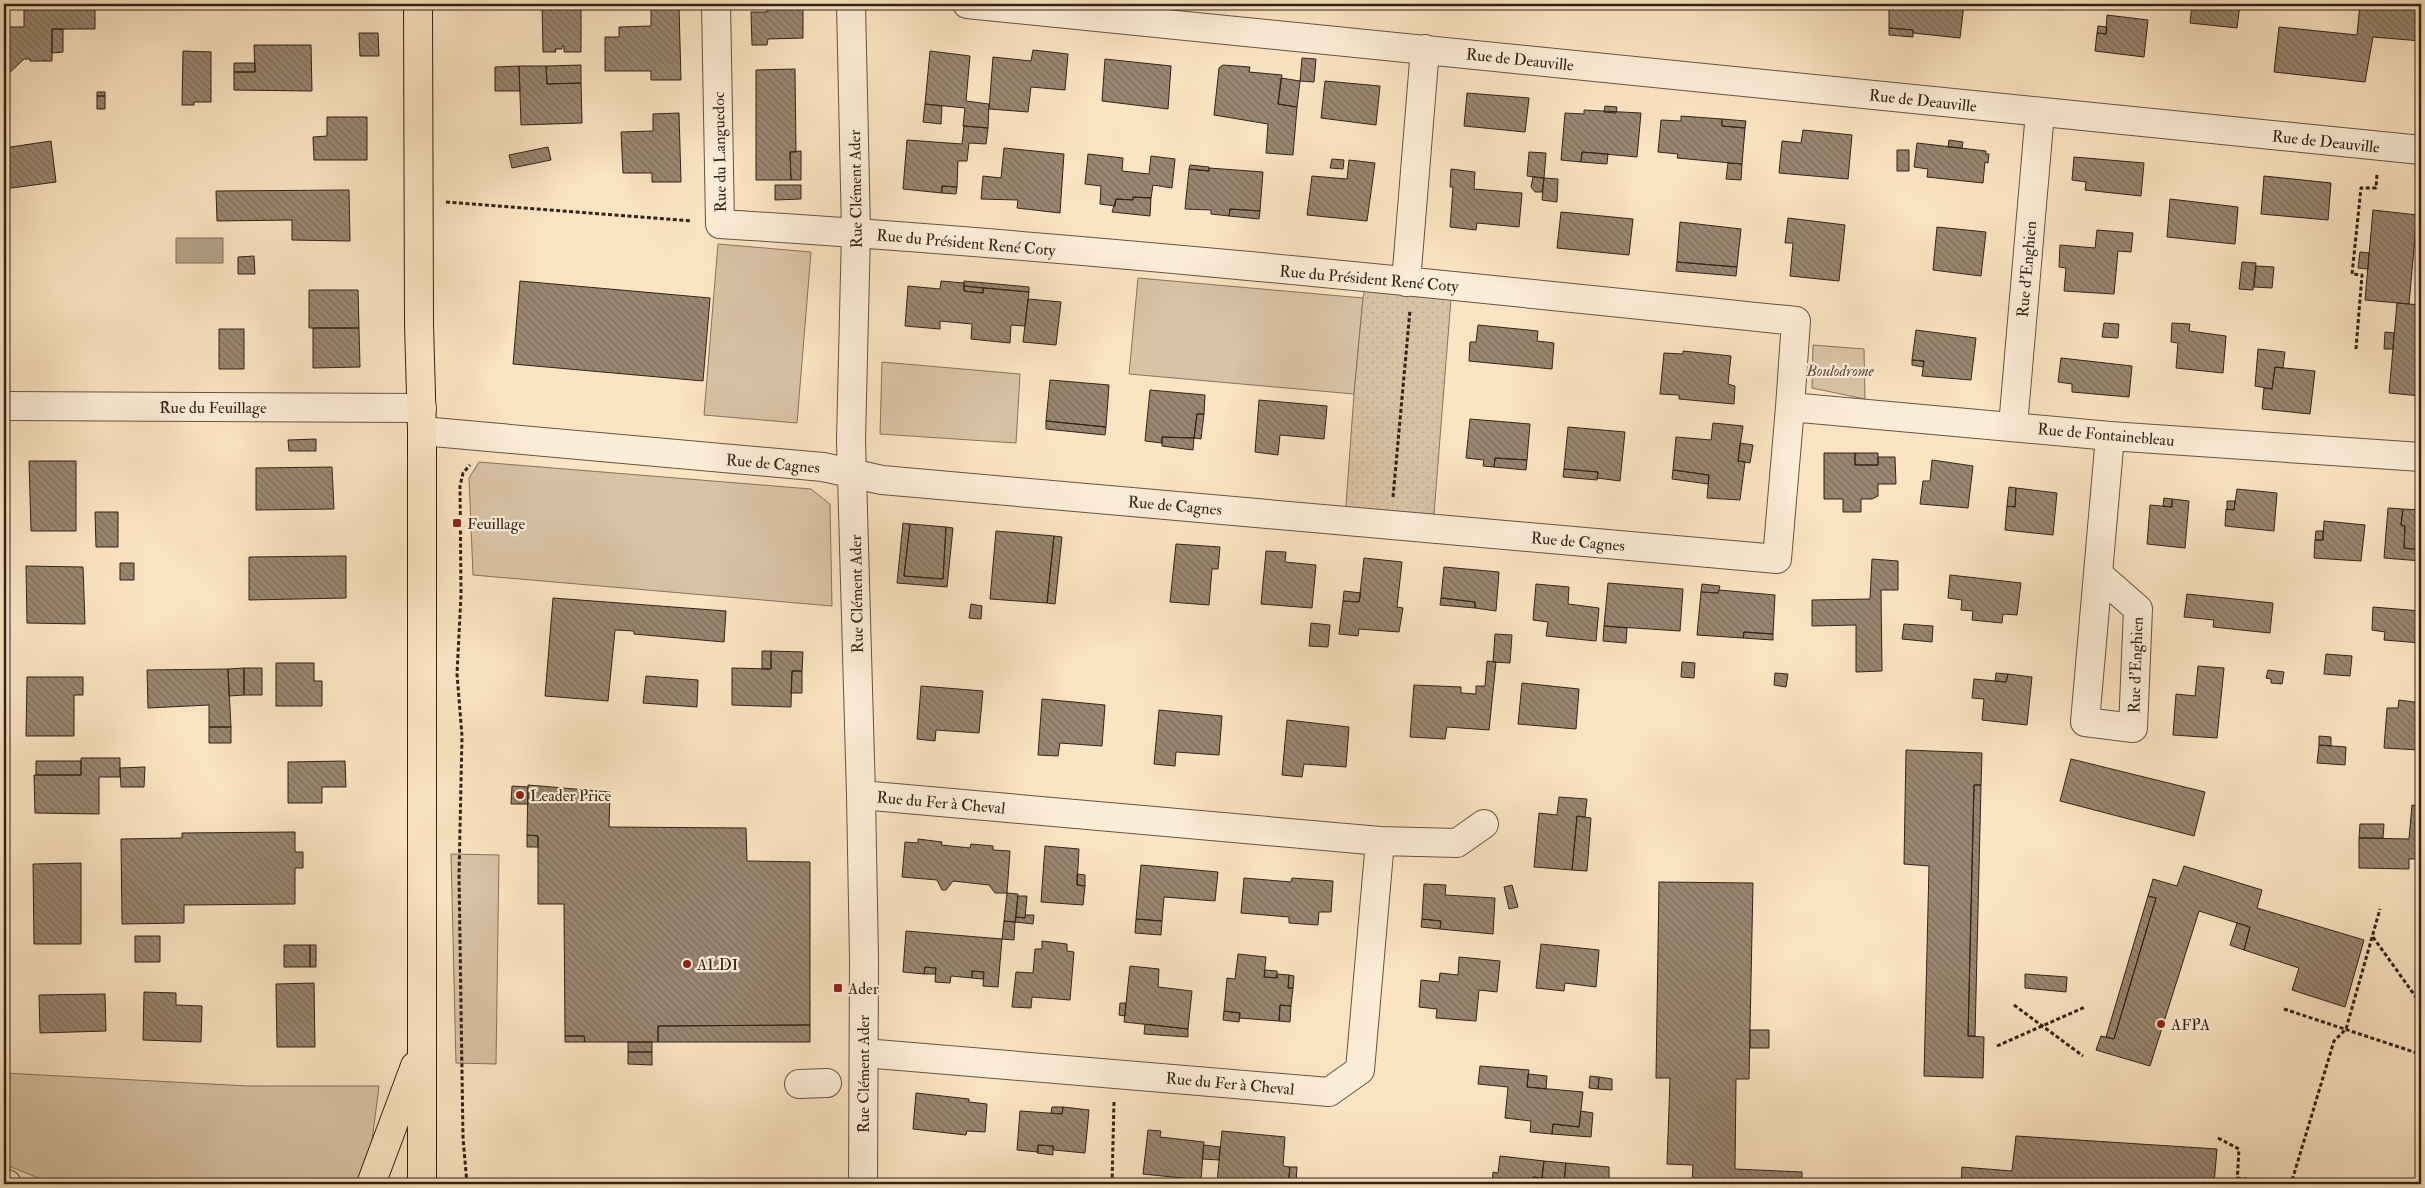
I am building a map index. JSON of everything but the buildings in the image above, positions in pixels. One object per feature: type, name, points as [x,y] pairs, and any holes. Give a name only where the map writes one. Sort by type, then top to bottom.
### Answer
[{"type":"main road","points":[[418,4],[420,200],[418,278],[422,420],[422,1184]]},
{"type":"main road","points":[[371,1184],[422,1046]]},
{"type":"street","name":"Rue du Languedoc","points":[[716,4],[720,224],[856,232]]},
{"type":"street","name":"Rue Clément Ader","points":[[851,4],[856,232],[851,440],[862,795],[863,1184]]},
{"type":"street","name":"Rue de Deauville","points":[[967,4],[2421,150]]},
{"type":"street","points":[[1416,282],[1425,49]]},
{"type":"street","name":"Rue d'Enghien","points":[[2013,426],[2040,112]]},
{"type":"street","name":"Rue du Président René Coty","points":[[856,232],[1416,282],[1796,321],[1790,407]]},
{"type":"street","name":"Rue du Feuillage","points":[[4,406],[422,420]]},
{"type":"street","name":"Rue de Fontainebleau","points":[[1790,407],[2110,436],[2421,457]]},
{"type":"street","name":"Rue de Cagnes","points":[[422,420],[488,437],[823,467],[882,480],[1777,559],[1790,407]]},
{"type":"street","name":"Rue d'Enghien","points":[[2098,574],[2138,609],[2133,728],[2085,722],[2110,436]]},
{"type":"street","name":"Rue du Fer à Cheval","points":[[862,795],[1380,841],[1457,843],[1484,824]]},
{"type":"street","name":"Rue du Fer à Cheval","points":[[864,1053],[1329,1092],[1360,1070],[1380,841]]},
{"type":"street","points":[[799,1084],[827,1083]]},
{"type":"path","points":[[2356,349],[2362,275],[2352,274],[2361,188],[2376,188],[2379,146]]},
{"type":"path","points":[[420,200],[720,224]]},
{"type":"path","points":[[1391,524],[1409,312],[1416,282]]},
{"type":"path","points":[[467,1184],[464,1138],[459,876],[462,736],[457,674],[461,595],[460,486],[464,473],[488,437]]},
{"type":"path","points":[[2237,1178],[2293,1184],[2334,1041],[2346,1029],[2380,909]]},
{"type":"path","points":[[2373,936],[2418,1000]]},
{"type":"path","points":[[2014,1005],[2083,1056]]},
{"type":"path","points":[[1997,1046],[2085,1007]]},
{"type":"path","points":[[2284,1009],[2418,1052]]},
{"type":"path","points":[[1112,1184],[1115,1074]]},
{"type":"path","points":[[2218,1138],[2239,1149],[2237,1184]]},
{"type":"green space","points":[[718,244],[811,252],[797,423],[704,415]]},
{"type":"green space","points":[[1138,278],[1363,298],[1354,394],[1129,374]]},
{"type":"green space","points":[[1367,278],[1452,286],[1433,527],[1345,519],[1354,394],[1363,298]]},
{"type":"green space","name":"Boulodrome","points":[[1813,345],[1864,349],[1865,399],[1812,388]]},
{"type":"green space","points":[[882,362],[1020,374],[1016,443],[880,434]]},
{"type":"green space","points":[[479,462],[811,489],[830,504],[832,606],[473,575],[469,478]]},
{"type":"green space","points":[[451,854],[499,855],[496,1064],[456,1063]]},
{"type":"green space","points":[[4,1073],[248,1086],[379,1086],[372,1141],[356,1184],[53,1184],[4,1164]]},
{"type":"shaded area","points":[[176,238],[223,238],[223,263],[176,263]]},
{"type":"place","name":"Feuillage","points":[[457,523]]},
{"type":"place","name":"Leader Price","points":[[520,795]]},
{"type":"place","name":"ALDI","points":[[687,964]]},
{"type":"place","name":"Ader","points":[[838,988]]},
{"type":"place","name":"AFPA","points":[[2161,1024]]}]
